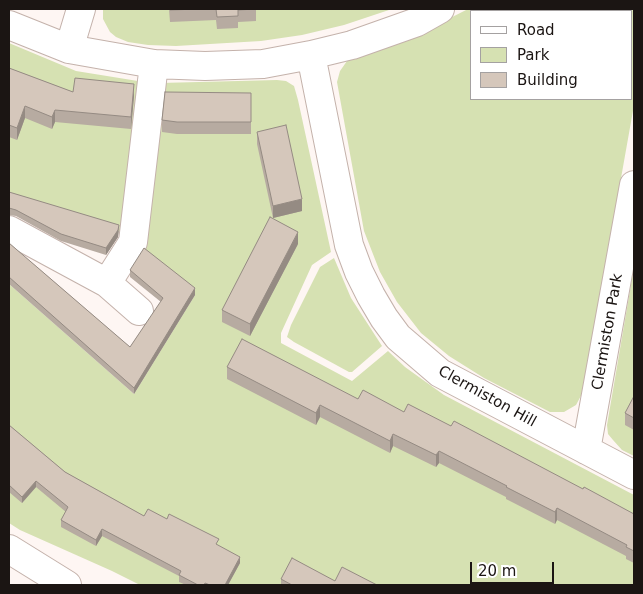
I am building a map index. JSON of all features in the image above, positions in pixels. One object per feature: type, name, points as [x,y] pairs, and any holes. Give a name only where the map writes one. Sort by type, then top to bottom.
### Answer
[{"type":"street","points":[[69,49],[81,9]]},
{"type":"street","points":[[9,25],[69,49],[154,64],[205,66],[263,64],[352,45],[417,22],[440,9]]},
{"type":"street","name":"Clermiston Hill","points":[[311,55],[349,245],[359,272],[371,296],[398,337],[440,373],[634,475]]},
{"type":"street","points":[[107,283],[133,242],[154,64]]},
{"type":"street","name":"Clermiston Park","points":[[586,450],[634,185]]},
{"type":"street","points":[[9,230],[107,283],[139,311]]},
{"type":"street","points":[[9,549],[67,585]]},
{"type":"green space","points":[[103,9],[392,9],[344,25],[302,35],[261,41],[176,46],[128,42],[116,37],[110,32],[103,19]]},
{"type":"green space","points":[[468,9],[634,9],[634,105],[583,392],[576,405],[564,412],[550,412],[484,378],[449,356],[421,333],[397,302],[380,272],[364,231],[337,82],[340,71],[347,61],[409,39]]},
{"type":"green space","points":[[9,43],[76,71],[144,82],[127,234],[9,198]]},
{"type":"green space","points":[[286,81],[294,86],[331,252],[312,265],[281,333],[281,343],[352,381],[388,351],[405,367],[444,395],[634,495],[634,585],[140,585],[20,530],[9,523],[9,284],[134,394],[195,295],[140,251],[160,83]]},
{"type":"green space","points":[[334,258],[351,298],[382,346],[352,372],[287,337],[320,267]]},
{"type":"green space","points":[[634,267],[634,456],[622,450],[613,440],[608,434],[607,425]]},
{"type":"building","points":[[216,9],[256,9],[238,10],[238,16],[217,17]]},
{"type":"building","points":[[9,68],[73,92],[75,78],[134,84],[131,117],[55,110],[52,117],[25,106],[17,128],[9,125]]},
{"type":"building","points":[[165,92],[251,93],[251,122],[177,122],[162,120]]},
{"type":"building","points":[[286,125],[302,199],[273,206],[257,132]]},
{"type":"building","points":[[9,192],[119,225],[118,230],[106,248],[61,234],[9,208]]},
{"type":"building","points":[[270,217],[298,232],[250,324],[222,310]]},
{"type":"building","points":[[9,243],[130,347],[163,298],[130,270],[144,248],[195,288],[134,388],[9,277]]},
{"type":"building","points":[[242,339],[358,399],[363,390],[404,412],[408,404],[451,426],[454,421],[634,514],[634,551],[626,547],[627,545],[557,508],[555,512],[439,451],[436,455],[393,434],[390,441],[320,405],[316,413],[227,367]]},
{"type":"building","points":[[634,396],[634,418],[625,413]]},
{"type":"building","points":[[9,425],[65,472],[144,516],[148,509],[167,519],[169,514],[219,539],[216,544],[240,557],[225,585],[205,583],[204,585],[198,585],[179,575],[181,571],[102,529],[96,540],[61,520],[68,507],[36,481],[22,497],[9,485]]},
{"type":"building","points":[[292,558],[335,581],[342,567],[377,585],[292,585],[281,579]]}]
